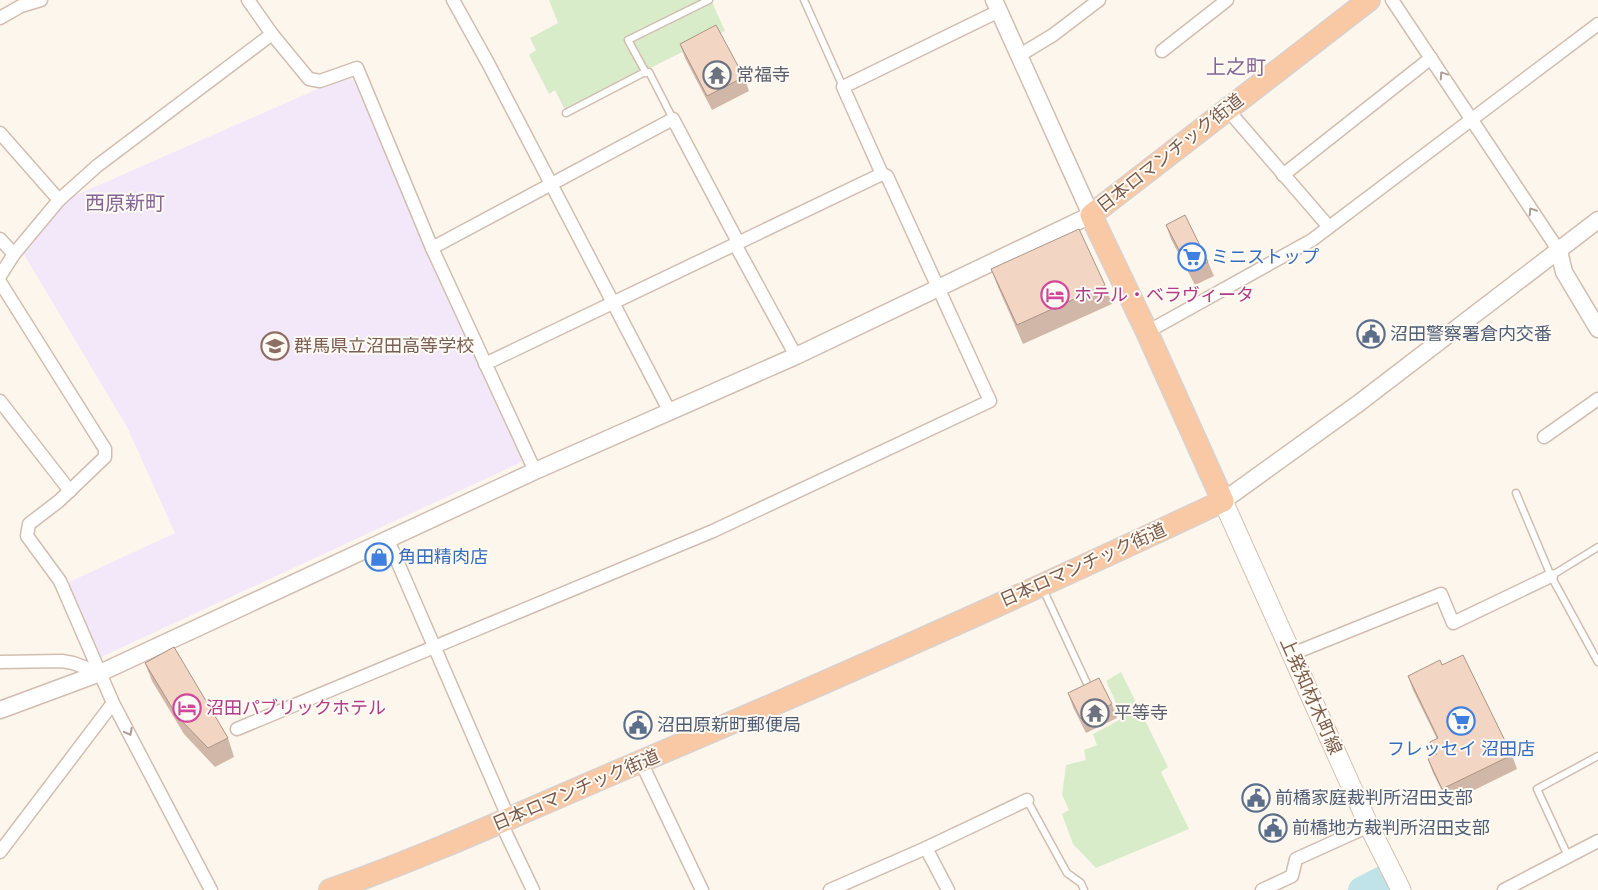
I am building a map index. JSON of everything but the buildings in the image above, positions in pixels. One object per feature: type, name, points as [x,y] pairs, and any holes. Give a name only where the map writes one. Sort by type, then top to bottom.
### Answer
[{"type":"highway","name":"日本ロマンチック街道","points":[[330,890],[380,872],[505,821],[778,704],[1223,501],[1147,332],[1091,214],[1369,0]]},
{"type":"main road","name":"上発知材木町線","points":[[1223,501],[1369,826],[1401,890]]},
{"type":"street","points":[[0,18],[18,3],[41,0]]},
{"type":"street","points":[[248,0],[272,34],[309,79],[320,81],[357,68],[432,248],[535,471]]},
{"type":"street","points":[[453,0],[670,412]]},
{"type":"street","points":[[1020,55],[1053,35],[1099,0]]},
{"type":"street","points":[[1162,51],[1228,0]]},
{"type":"street","points":[[1392,0],[1559,251],[1564,272],[1598,329]]},
{"type":"street","points":[[0,710],[100,672],[535,471],[796,356],[938,289],[1091,214],[996,5],[844,87],[882,174],[887,176],[938,289],[990,401],[713,531],[237,729]]},
{"type":"street","points":[[1147,332],[1312,240],[1598,24]]},
{"type":"street","points":[[0,276],[14,254],[58,200],[97,166],[272,34]]},
{"type":"street","points":[[1283,175],[1431,58]]},
{"type":"street","points":[[1227,110],[1329,227]]},
{"type":"street","points":[[432,248],[673,119],[796,356]]},
{"type":"street","points":[[0,133],[58,200]]},
{"type":"street","points":[[485,364],[882,174]]},
{"type":"street","points":[[1223,501],[1360,403],[1598,220]]},
{"type":"street","points":[[0,240],[14,254]]},
{"type":"street","points":[[0,282],[105,449],[105,457],[59,501],[30,524],[27,536],[60,581],[113,703],[211,890]]},
{"type":"street","points":[[1544,436],[1598,400]]},
{"type":"street","points":[[0,401],[70,491]]},
{"type":"street","points":[[388,540],[435,646],[533,890]]},
{"type":"street","points":[[1292,654],[1441,594],[1453,623],[1550,576]]},
{"type":"street","points":[[0,662],[73,662],[100,672]]},
{"type":"street","points":[[0,852],[113,703]]},
{"type":"street","points":[[640,762],[702,890]]},
{"type":"street","points":[[830,890],[926,848],[1027,800]]},
{"type":"street","points":[[1262,890],[1292,876],[1296,859],[1369,826]]},
{"type":"street","points":[[1504,890],[1598,841]]},
{"type":"street","points":[[926,848],[948,890]]},
{"type":"lane","points":[[673,119],[649,72],[646,72],[628,40],[710,0]]},
{"type":"lane","points":[[804,0],[844,87]]},
{"type":"lane","points":[[566,113],[646,72]]},
{"type":"lane","points":[[1516,493],[1550,576],[1598,662]]},
{"type":"lane","points":[[1550,576],[1598,547]]},
{"type":"lane","points":[[1042,584],[1090,690]]},
{"type":"lane","points":[[1568,856],[1537,789],[1598,756]]},
{"type":"lane","points":[[1027,800],[1067,873],[1081,883],[1084,890]]},
{"type":"shaded area","name":"群馬県立沼田高等学校","points":[[347,76],[353,80],[522,462],[99,658],[67,583],[175,533],[127,427],[22,251],[65,200]]},
{"type":"green space","points":[[549,0],[711,0],[725,31],[565,110],[555,90],[549,94],[529,55],[536,50],[530,38],[558,23]]},
{"type":"green space","points":[[1121,672],[1168,767],[1161,772],[1189,829],[1096,868],[1073,844],[1062,814],[1069,810],[1062,794],[1066,765],[1086,760],[1084,750],[1097,745],[1093,734],[1123,718],[1106,681]]},
{"type":"waterway","points":[[1361,890],[1382,879],[1387,890]]},
{"type":"place","name":"常福寺","points":[[717,75]]},
{"type":"place","name":"ミニストップ","points":[[1192,257]]},
{"type":"place","name":"ホテル・ベラヴィータ","points":[[1055,295]]},
{"type":"place","name":"沼田警察署倉内交番","points":[[1371,334]]},
{"type":"place","name":"群馬県立沼田高等学校","points":[[275,346]]},
{"type":"place","name":"角田精肉店","points":[[379,557]]},
{"type":"place","name":"沼田パブリックホテル","points":[[187,708]]},
{"type":"place","name":"平等寺","points":[[1095,713]]},
{"type":"place","name":"フレッセイ 沼田店","points":[[1461,721]]},
{"type":"place","name":"沼田原新町郵便局","points":[[638,725]]},
{"type":"place","name":"前橋家庭裁判所沼田支部","points":[[1256,798]]},
{"type":"place","name":"前橋地方裁判所沼田支部","points":[[1273,828]]},
{"type":"district","name":"上之町","points":[[1236,67]]},
{"type":"district","name":"西原新町","points":[[125,203]]}]
